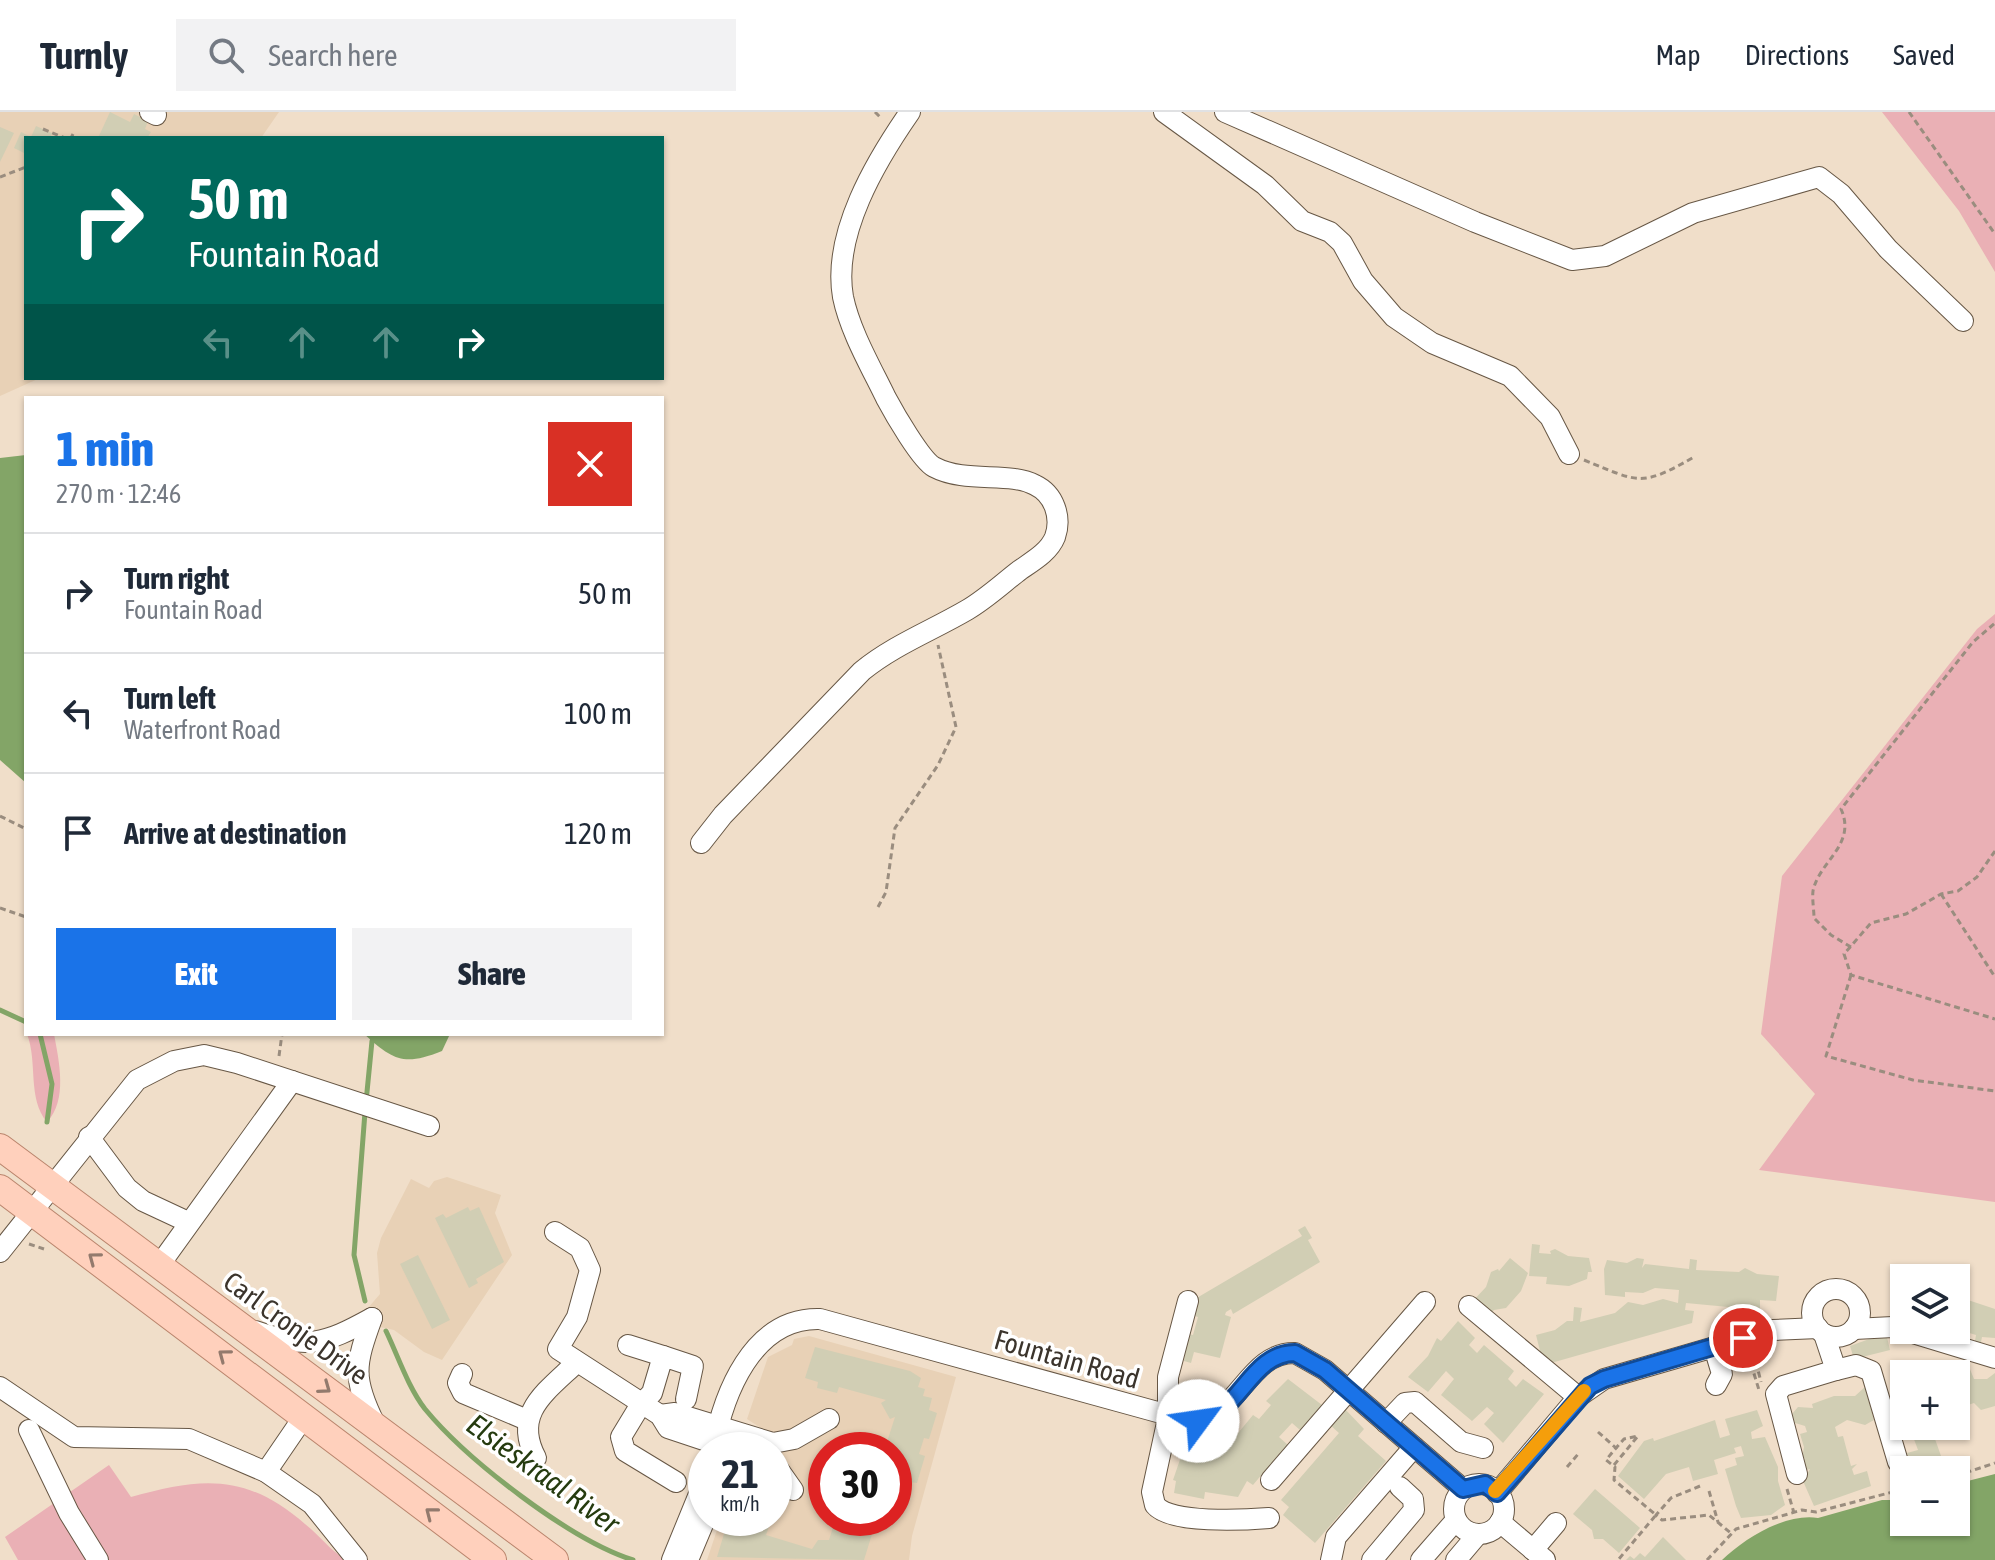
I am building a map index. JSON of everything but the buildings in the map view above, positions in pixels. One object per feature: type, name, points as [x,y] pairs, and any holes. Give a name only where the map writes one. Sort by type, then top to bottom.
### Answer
[{"type":"main road","name":"Carl Cronje Drive","points":[[0,1147],[555,1560]]},
{"type":"main road","points":[[0,1188],[305,1415],[493,1560]]},
{"type":"street","points":[[701,843],[723,815],[862,671],[886,651],[970,608],[1046,550],[1055,536],[1058,520],[1049,496],[1035,485],[967,478],[931,466],[893,411],[868,362],[843,297],[844,248],[859,205],[878,164],[910,112]]},
{"type":"street","points":[[1164,112],[1265,185],[1302,221],[1330,232],[1342,243],[1363,281],[1394,317],[1432,343],[1510,376],[1550,417],[1569,454]]},
{"type":"street","points":[[1225,112],[1460,216],[1572,260],[1605,256],[1693,213],[1819,177],[1841,194],[1888,249],[1963,321]]},
{"type":"street","points":[[0,1252],[137,1080],[174,1061],[204,1055],[429,1126]]},
{"type":"street","points":[[158,1267],[284,1078]]},
{"type":"street","points":[[89,1137],[127,1188],[143,1201],[188,1222]]},
{"type":"street","points":[[555,1232],[580,1248],[590,1270],[577,1317],[558,1349],[660,1415],[668,1428],[688,1433]]},
{"type":"street","points":[[1836,1370],[1818,1324],[1822,1293],[1836,1289],[1851,1294],[1857,1321]]},
{"type":"street","points":[[1188,1301],[1168,1377],[1168,1418],[1152,1492],[1159,1510],[1169,1515],[1269,1518]]},
{"type":"street","points":[[1271,1480],[1425,1302]]},
{"type":"street","points":[[1469,1306],[1578,1397]]},
{"type":"street","points":[[239,1326],[307,1345],[338,1337],[372,1318],[358,1360],[357,1378],[377,1427]]},
{"type":"street","name":"Fountain Road","points":[[723,1432],[720,1412],[746,1362],[760,1343],[787,1324],[809,1319],[831,1321],[1168,1418],[1198,1421],[1214,1416],[1263,1365],[1286,1353],[1311,1360],[1463,1489]]},
{"type":"street","points":[[1497,1493],[1578,1397],[1604,1379],[1773,1330],[1818,1324],[1840,1337],[1857,1321]]},
{"type":"street","points":[[1857,1321],[1921,1334],[1955,1349],[1995,1358]]},
{"type":"street","points":[[628,1345],[693,1366],[686,1399]]},
{"type":"street","points":[[1714,1347],[1722,1374],[1716,1385]]},
{"type":"street","points":[[663,1356],[652,1393],[641,1404],[621,1437],[621,1444],[625,1451],[676,1482]]},
{"type":"street","points":[[536,1458],[528,1443],[527,1420],[544,1394],[577,1362]]},
{"type":"street","points":[[1793,1483],[1777,1390],[1836,1370],[1862,1365],[1871,1371],[1896,1456]]},
{"type":"street","points":[[462,1374],[458,1383],[463,1393],[527,1420]]},
{"type":"street","points":[[0,1387],[74,1437],[189,1439],[266,1472],[312,1504],[357,1560]]},
{"type":"street","points":[[1386,1423],[1405,1403],[1415,1402],[1461,1442],[1483,1448]]},
{"type":"street","points":[[266,1472],[305,1415]]},
{"type":"street","points":[[792,1440],[829,1419]]},
{"type":"street","points":[[29,1430],[69,1513],[98,1560]]},
{"type":"street","points":[[1331,1560],[1336,1537],[1414,1447]]},
{"type":"street","points":[[1456,1560],[1478,1534],[1494,1529],[1500,1522],[1504,1507],[1497,1493],[1485,1484],[1463,1489],[1454,1502],[1456,1520],[1463,1529],[1478,1534]]},
{"type":"street","points":[[1372,1560],[1414,1510],[1413,1499],[1400,1487]]},
{"type":"street","points":[[1421,1560],[1456,1520]]},
{"type":"street","points":[[672,1560],[688,1521]]},
{"type":"street","points":[[1500,1522],[1539,1555],[1556,1523]]},
{"type":"street","points":[[688,1560],[698,1536]]},
{"type":"path","points":[[1909,112],[1995,234]]},
{"type":"path","points":[[43,129],[60,136]]},
{"type":"path","points":[[0,177],[24,168]]},
{"type":"path","points":[[1569,454],[1636,481],[1665,474],[1694,457]]},
{"type":"path","points":[[1851,947],[1831,935],[1814,918],[1813,891],[1842,839],[1846,820],[1841,809],[1973,642],[1995,623]]},
{"type":"path","points":[[878,907],[886,892],[895,828],[938,765],[956,727],[935,627]]},
{"type":"path","points":[[0,816],[24,828]]},
{"type":"path","points":[[1995,851],[1977,877],[1958,891],[1941,894],[1921,909],[1871,923],[1844,954],[1851,975],[1826,1056],[1913,1080],[1995,1091]]},
{"type":"path","points":[[1941,894],[1995,977]]},
{"type":"path","points":[[0,908],[24,916]]},
{"type":"path","points":[[1851,975],[1995,1019]]},
{"type":"path","points":[[282,1036],[284,1078]]},
{"type":"path","points":[[1758,1389],[1753,1363],[1762,1385]]},
{"type":"path","points":[[1598,1432],[1616,1448]]},
{"type":"path","points":[[1613,1465],[1606,1460],[1616,1448],[1624,1439],[1638,1436],[1613,1465],[1614,1480],[1662,1520],[1709,1515],[1732,1534]]},
{"type":"path","points":[[1567,1467],[1579,1453]]},
{"type":"path","points":[[1970,1471],[1995,1463]]},
{"type":"path","points":[[1793,1483],[1794,1513]]},
{"type":"path","points":[[1618,1560],[1671,1498],[1700,1486]]},
{"type":"path","points":[[1709,1491],[1719,1523]]},
{"type":"path","points":[[1707,1560],[1736,1529],[1890,1493]]},
{"type":"shaded area","points":[[0,112],[279,112],[262,136],[24,136],[24,380],[36,380],[0,396]]},
{"type":"shaded area","points":[[1882,112],[1995,112],[1995,272],[1959,211]]},
{"type":"shaded area","points":[[24,455],[24,781],[0,760],[0,458]]},
{"type":"shaded area","points":[[1995,614],[1995,1202],[1759,1170],[1815,1094],[1761,1034],[1782,876],[1977,629]]},
{"type":"shaded area","points":[[28,1036],[54,1036],[60,1068],[60,1092],[54,1113],[47,1122],[37,1102]]},
{"type":"shaded area","points":[[366,1036],[449,1036],[442,1051],[418,1058],[400,1058]]},
{"type":"shaded area","points":[[447,1177],[501,1195],[495,1213],[512,1255],[442,1360],[424,1352],[394,1330],[380,1327],[368,1308],[380,1294],[377,1253],[381,1238],[411,1179],[429,1188],[434,1181]]},
{"type":"shaded area","points":[[809,1336],[956,1377],[912,1536],[909,1560],[707,1560],[715,1536],[792,1536],[792,1432],[763,1432],[747,1419],[768,1357],[792,1345],[794,1339]]},
{"type":"shaded area","points":[[109,1465],[131,1497],[202,1483],[243,1488],[263,1495],[305,1524],[346,1560],[18,1560],[5,1537]]},
{"type":"shaded area","points":[[1995,1474],[1995,1560],[1722,1560],[1742,1543],[1779,1523],[1805,1517],[1818,1518],[1882,1500],[1890,1500],[1890,1536],[1970,1536],[1970,1480]]},
{"type":"waterway","points":[[0,1010],[24,1021]]},
{"type":"waterway","points":[[40,1036],[52,1084],[47,1122]]},
{"type":"waterway","name":"Elsieskraal River","points":[[366,1102],[372,1041]]},
{"type":"waterway","name":"Elsieskraal River","points":[[365,1112],[354,1255],[365,1301]]},
{"type":"waterway","name":"Elsieskraal River","points":[[386,1331],[419,1400],[466,1451],[551,1517],[608,1550],[633,1560]]},
{"type":"slow traffic","points":[[1495,1491],[1497,1493],[1584,1391]]},
{"type":"route","points":[[1198,1421],[1222,1411],[1270,1359],[1286,1353],[1304,1355],[1463,1489],[1485,1484],[1497,1493],[1590,1386],[1604,1379],[1743,1338]]}]
